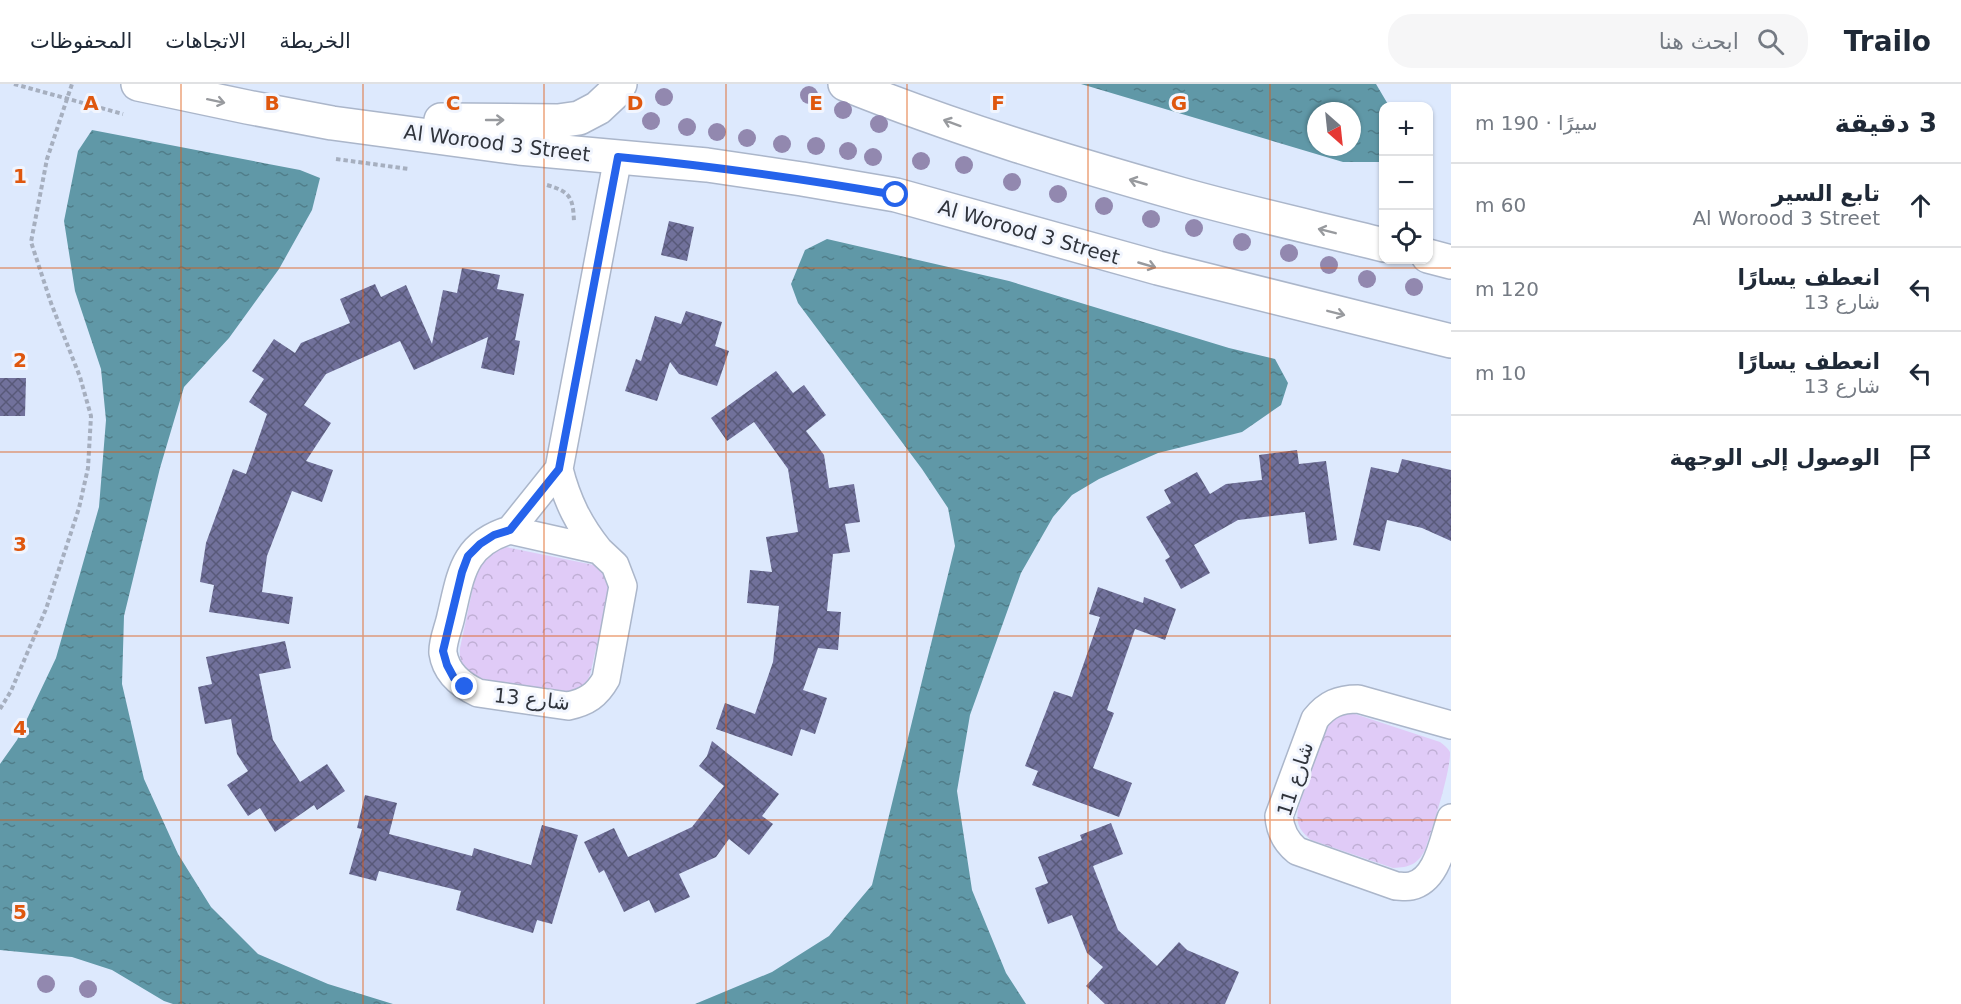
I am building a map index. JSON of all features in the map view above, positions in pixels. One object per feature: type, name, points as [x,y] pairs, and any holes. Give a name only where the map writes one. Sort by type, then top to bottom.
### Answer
[{"type":"street","name":"Al Worood 3 Street","points":[[138,84],[332,123],[507,146],[707,165],[896,195],[1158,268],[1451,341]]},
{"type":"street","points":[[332,123],[368,118],[400,117],[438,120],[547,121],[579,118],[598,108],[615,93],[620,84]]},
{"type":"street","points":[[845,84],[963,127],[1083,166],[1182,195],[1379,244]]},
{"type":"street","name":"شارع 13","points":[[559,469],[510,530],[494,535],[468,556],[462,572],[443,651],[454,678],[465,687],[478,693],[568,706],[580,704],[591,698],[606,679],[623,585],[615,565],[585,533],[565,492],[559,469],[618,157]]},
{"type":"street","points":[[1433,257],[1451,262]]},
{"type":"street","points":[[510,530],[599,550]]},
{"type":"street","name":"شارع 11","points":[[1451,725],[1358,699],[1333,702],[1315,718],[1279,816],[1286,840],[1298,851],[1396,886],[1410,886],[1424,880],[1433,869],[1445,851],[1451,818]]},
{"type":"path","points":[[0,709],[11,691],[46,609],[79,508],[88,468],[91,416],[80,376],[51,303],[31,242],[47,159],[72,84]]},
{"type":"green space","points":[[506,547],[594,565],[606,579],[608,596],[590,675],[585,685],[575,693],[561,696],[475,677],[463,665],[460,648],[478,564],[495,549]]},
{"type":"green space","points":[[1343,714],[1355,714],[1440,742],[1450,752],[1444,786],[1425,850],[1412,864],[1393,868],[1311,840],[1299,826],[1298,809],[1325,728]]},
{"type":"water","points":[[1081,84],[1376,84],[1387,102],[1379,102],[1379,162],[1343,162],[1323,156],[1361,156],[1361,102],[1307,102],[1307,151]]},
{"type":"water","points":[[92,130],[300,170],[320,178],[312,210],[279,269],[229,338],[184,387],[160,468],[124,616],[122,684],[144,779],[178,854],[211,907],[258,954],[328,984],[393,1004],[173,1004],[112,970],[72,957],[0,950],[0,764],[17,740],[56,658],[99,507],[106,420],[101,369],[75,291],[64,221],[78,151]]},
{"type":"water","points":[[827,239],[1009,281],[1229,348],[1275,359],[1288,383],[1281,405],[1242,432],[1158,453],[1099,479],[1072,495],[1053,517],[1021,573],[970,715],[957,791],[972,890],[1006,973],[1026,1004],[695,1004],[772,972],[829,936],[872,885],[955,546],[948,508],[922,469],[798,303],[791,284],[805,250]]},
{"type":"building","points":[[669,221],[694,227],[687,261],[661,255]]},
{"type":"building","points":[[462,268],[500,275],[497,289],[524,294],[515,340],[520,341],[514,375],[481,368],[488,337],[414,370],[400,341],[326,374],[304,405],[331,423],[306,461],[333,470],[322,502],[292,491],[267,556],[262,592],[293,597],[289,624],[209,612],[214,585],[200,582],[206,543],[233,469],[246,474],[267,414],[249,402],[264,379],[252,371],[274,339],[295,353],[301,343],[350,323],[340,299],[375,284],[381,297],[406,285],[432,344],[443,290],[457,293]]},
{"type":"building","points":[[686,311],[722,322],[715,346],[729,351],[717,386],[679,374],[670,362],[657,401],[625,391],[636,359],[641,361],[655,316],[681,324]]},
{"type":"building","points":[[776,371],[793,393],[804,385],[826,415],[806,431],[824,455],[829,488],[854,484],[860,522],[845,524],[850,552],[833,554],[827,611],[841,612],[838,650],[818,648],[803,690],[827,698],[815,734],[801,729],[792,756],[716,729],[725,703],[755,714],[773,662],[779,606],[747,603],[750,570],[772,572],[766,537],[798,532],[788,469],[754,422],[727,441],[711,418]]},
{"type":"building","points":[[0,378],[26,378],[25,416],[0,416]]},
{"type":"building","points":[[1297,450],[1299,464],[1326,461],[1337,540],[1309,544],[1305,512],[1238,520],[1194,545],[1210,573],[1181,589],[1165,560],[1170,557],[1146,517],[1171,503],[1164,490],[1197,472],[1210,494],[1226,484],[1262,480],[1259,455]]},
{"type":"building","points":[[1402,459],[1451,470],[1451,541],[1422,528],[1387,520],[1380,551],[1353,545],[1371,467],[1398,473]]},
{"type":"building","points":[[1098,587],[1143,603],[1144,597],[1176,609],[1165,640],[1135,629],[1107,710],[1114,713],[1093,768],[1132,783],[1119,817],[1032,785],[1038,771],[1025,766],[1054,691],[1072,697],[1100,617],[1089,614]]},
{"type":"building","points":[[285,641],[291,668],[259,674],[273,740],[300,782],[327,764],[345,791],[317,810],[314,805],[275,832],[260,808],[248,816],[227,785],[248,771],[237,754],[231,719],[205,724],[198,687],[212,684],[206,657]]},
{"type":"building","points":[[712,741],[779,794],[762,816],[773,824],[749,855],[729,839],[716,857],[679,874],[690,897],[655,913],[649,900],[624,912],[604,870],[599,873],[584,842],[614,828],[628,857],[692,827],[724,786],[699,766],[707,756]]},
{"type":"building","points":[[365,795],[397,803],[389,834],[472,856],[474,848],[531,865],[542,825],[578,835],[552,924],[537,920],[533,933],[456,910],[461,891],[379,871],[376,881],[349,874],[362,829],[357,828]]},
{"type":"building","points":[[1111,823],[1123,854],[1093,866],[1118,930],[1157,966],[1179,942],[1187,950],[1239,972],[1225,1004],[1105,1004],[1086,986],[1103,967],[1087,953],[1072,915],[1048,924],[1035,888],[1048,883],[1038,857],[1082,840],[1080,835]]},
{"type":"route","points":[[465,687],[454,678],[443,651],[462,572],[468,556],[494,535],[510,530],[559,469],[618,157],[707,165],[896,195]]}]
